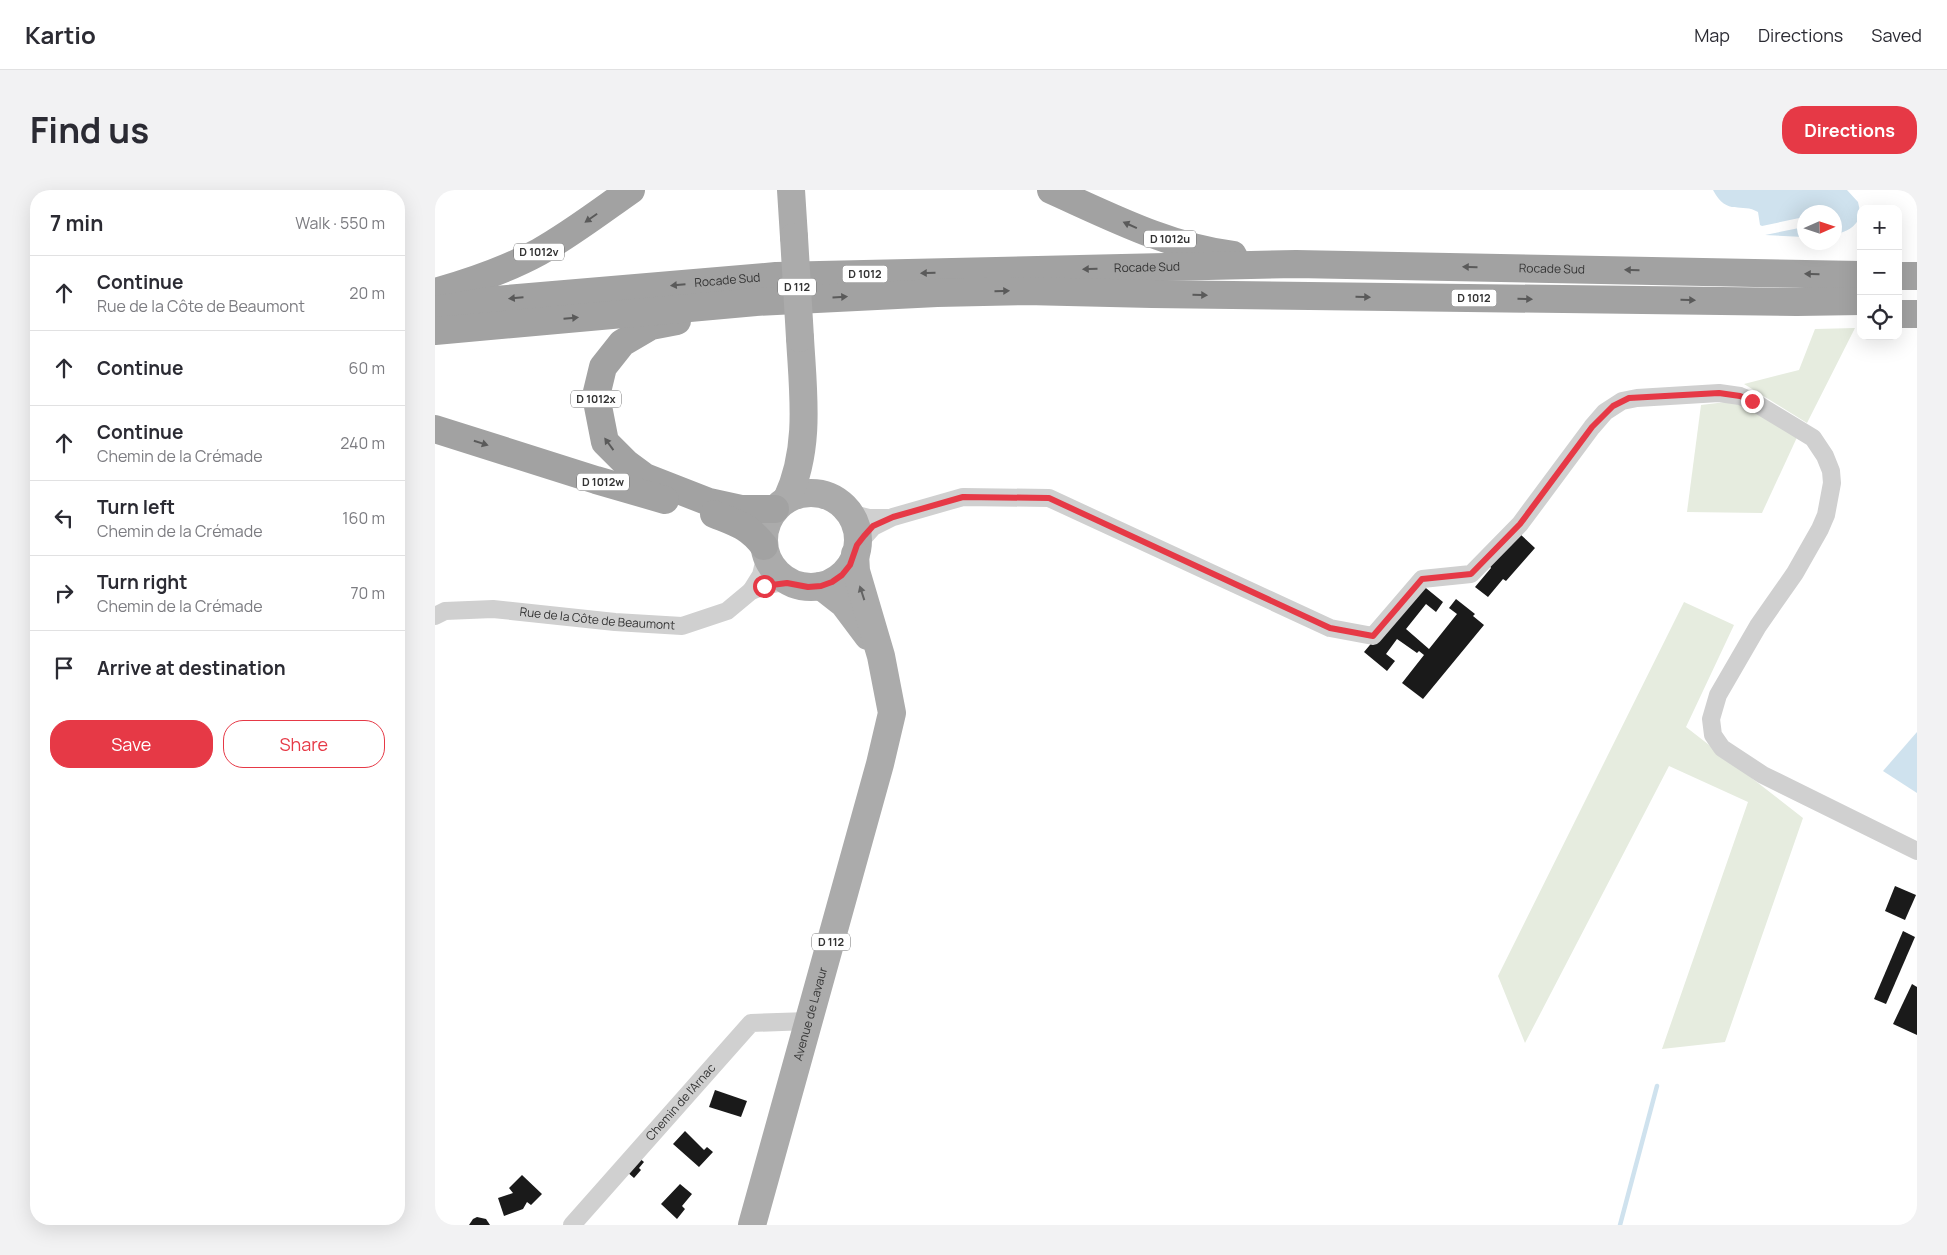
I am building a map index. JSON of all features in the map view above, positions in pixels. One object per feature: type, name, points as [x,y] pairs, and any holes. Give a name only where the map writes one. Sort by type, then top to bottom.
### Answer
[{"type":"highway","name":"D 1012v","points":[[435,292],[485,276],[537,252],[566,235],[631,190]]},
{"type":"highway","name":"D 1012u","points":[[1051,190],[1148,233],[1219,253],[1296,264]]},
{"type":"highway","name":"Rocade Sud","points":[[435,310],[495,300],[776,276],[1296,264],[1857,275]]},
{"type":"highway","points":[[1904,282],[1917,300]]},
{"type":"highway","name":"Rocade Sud","points":[[435,331],[756,302],[928,293],[1016,291],[1797,302],[1857,301]]},
{"type":"highway","name":"D 1012x","points":[[756,302],[724,312],[651,326],[622,344],[603,367],[596,396],[605,442],[626,463],[645,477],[709,502],[741,509],[781,504]]},
{"type":"highway","points":[[1797,302],[1819,309],[1857,312]]},
{"type":"highway","points":[[1902,314],[1917,314]]},
{"type":"highway","name":"D 1012w","points":[[435,428],[595,480],[704,511],[745,526],[757,536],[765,551]]},
{"type":"main road","name":"D 112","points":[[791,190],[805,420],[821,481],[842,506]]},
{"type":"main road","name":"D 112","points":[[781,504],[797,473],[805,420]]},
{"type":"main road","points":[[811,492],[823,494],[842,506],[855,523],[857,534],[856,550],[850,565],[842,575],[832,582],[808,585],[783,578],[773,568],[765,551],[766,526],[781,504],[798,494],[811,492]]},
{"type":"main road","name":"D 112","points":[[856,550],[856,571],[881,656]]},
{"type":"main road","name":"D 112","points":[[808,585],[844,604],[855,616],[881,656]]},
{"type":"main road","name":"Avenue de Lavaur","points":[[752,1225],[880,764],[891,713],[881,656]]},
{"type":"street","points":[[856,550],[873,526],[893,517],[963,497],[1049,498],[1330,628],[1373,636],[1422,579],[1471,574],[1520,524],[1592,427],[1613,406],[1629,398],[1719,393],[1740,396],[1752,401],[1813,438],[1825,456],[1831,471],[1831,495],[1826,515],[1813,544],[1758,626],[1719,694],[1711,719],[1713,735],[1722,748],[1763,775],[1917,851]]},
{"type":"street","points":[[842,506],[869,518],[893,517]]},
{"type":"street","name":"Rue de la Côte de Beaumont","points":[[435,616],[445,611],[493,608],[615,622],[682,626],[727,611],[751,591],[761,575],[765,551]]},
{"type":"street","name":"Rue de la Côte de Beaumont","points":[[751,591],[778,583],[808,585]]},
{"type":"street","name":"Chemin de l'Arnac","points":[[572,1225],[751,1023],[809,1021]]},
{"type":"shaded area","points":[[1855,328],[1807,423],[1744,384],[1799,370],[1815,329]]},
{"type":"shaded area","points":[[1726,402],[1747,406],[1799,433],[1762,513],[1687,512],[1701,405]]},
{"type":"shaded area","points":[[1684,602],[1734,625],[1686,727],[1803,818],[1725,1042],[1662,1049],[1748,802],[1669,766],[1525,1043],[1498,976]]},
{"type":"water","points":[[1713,190],[1847,190],[1858,202],[1857,222],[1850,229],[1842,232],[1842,205],[1797,205],[1797,218],[1762,226],[1760,225],[1758,212],[1752,209],[1729,206],[1718,198]]},
{"type":"water","points":[[1797,228],[1797,237],[1765,235]]},
{"type":"water","points":[[1917,732],[1917,793],[1883,771]]},
{"type":"building","points":[[1520,534],[1535,548],[1506,581],[1503,579],[1488,597],[1475,587],[1491,568],[1490,566]]},
{"type":"building","points":[[1421,584],[1443,602],[1436,612],[1426,604],[1406,629],[1429,649],[1457,614],[1449,608],[1456,599],[1475,614],[1473,616],[1484,625],[1423,699],[1402,683],[1424,655],[1419,651],[1417,653],[1397,639],[1386,654],[1395,661],[1387,671],[1364,652]]},
{"type":"building","points":[[1895,886],[1916,895],[1905,920],[1885,911]]},
{"type":"building","points":[[1903,931],[1915,937],[1886,1004],[1874,999]]},
{"type":"building","points":[[1912,984],[1917,987],[1917,1035],[1893,1024]]},
{"type":"building","points":[[715,1090],[747,1101],[741,1117],[709,1107]]},
{"type":"building","points":[[685,1131],[704,1150],[707,1147],[713,1152],[699,1167],[673,1144]]},
{"type":"building","points":[[638,1157],[644,1162],[639,1168],[641,1170],[634,1178],[626,1171]]},
{"type":"building","points":[[522,1175],[542,1194],[531,1205],[527,1202],[523,1209],[504,1216],[498,1198],[513,1193],[509,1188]]},
{"type":"building","points":[[680,1184],[692,1194],[682,1206],[685,1209],[677,1219],[661,1204]]},
{"type":"building","points":[[477,1217],[486,1219],[490,1225],[469,1225]]},
{"type":"waterway","points":[[1620,1225],[1657,1086]]},
{"type":"route","points":[[764,586],[787,583],[808,587],[821,586],[832,582],[842,575],[850,565],[857,545],[873,526],[893,517],[963,497],[1049,498],[1330,628],[1373,636],[1422,579],[1471,574],[1520,524],[1592,427],[1613,406],[1629,398],[1719,393],[1740,396],[1752,401]]}]
